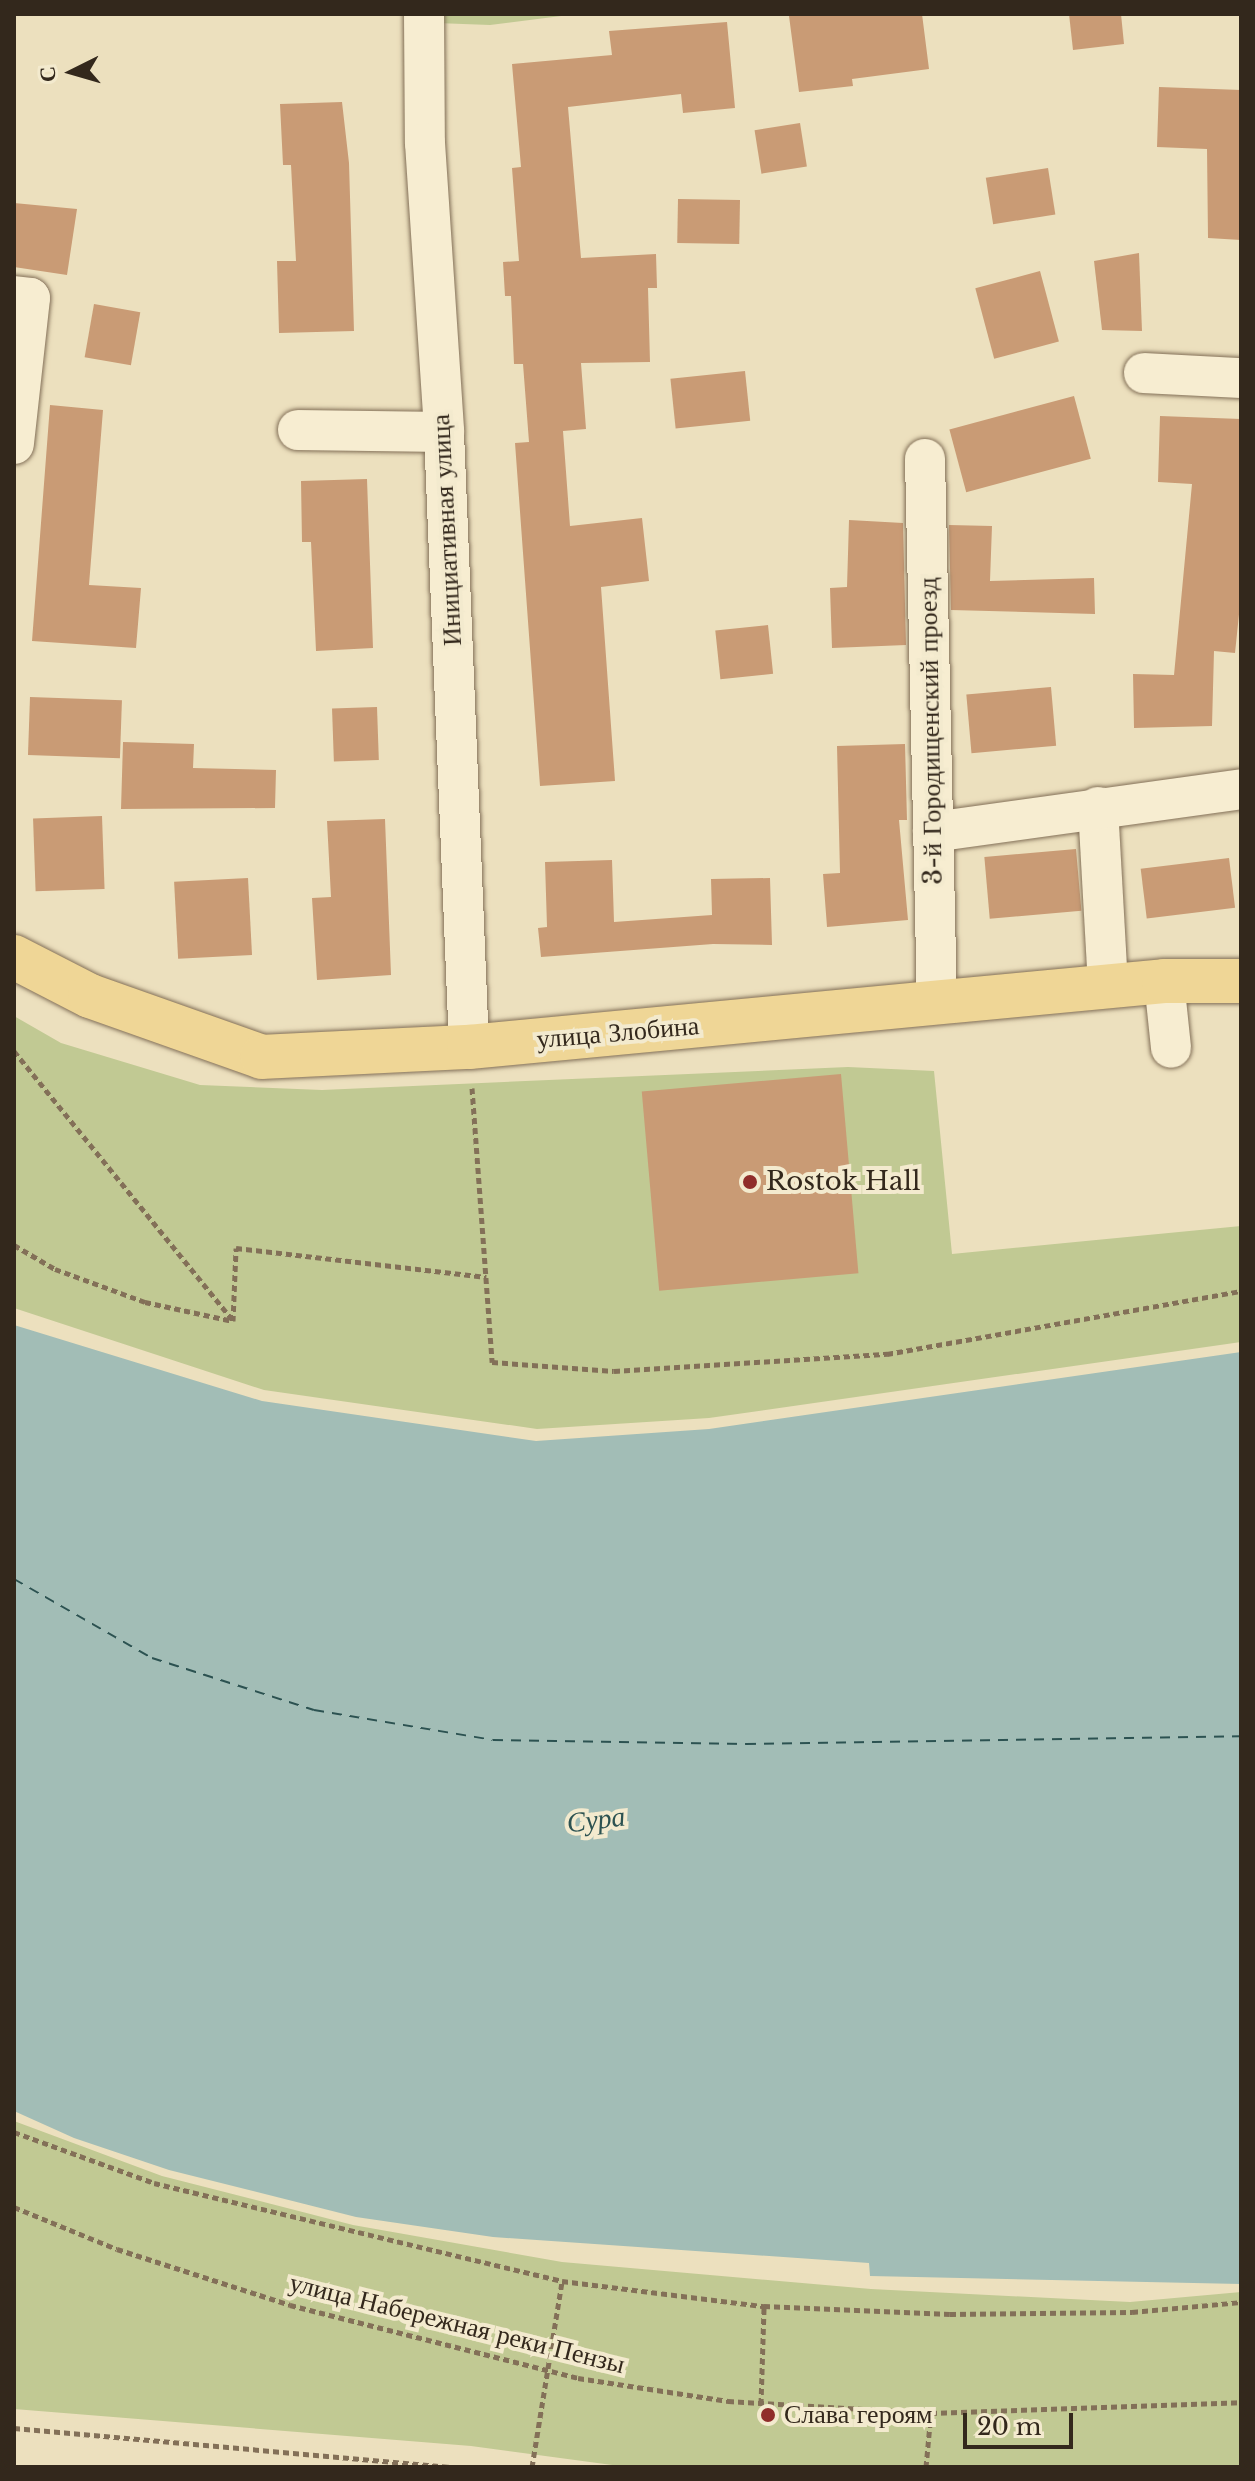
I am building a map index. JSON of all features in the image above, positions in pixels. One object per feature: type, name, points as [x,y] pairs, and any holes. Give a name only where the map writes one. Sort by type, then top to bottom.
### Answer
[{"type":"main road","name":"улица Злобина","points":[[14,957],[90,996],[262,1057],[470,1062],[937,1004],[1164,981],[1241,981]]},
{"type":"street","name":"Инициативная улица","points":[[424,14],[425,143],[444,432],[470,1062]]},
{"type":"street","points":[[14,296],[30,298],[14,444]]},
{"type":"street","points":[[1144,373],[1241,378]]},
{"type":"street","points":[[298,430],[444,432]]},
{"type":"street","name":"3-й Городищенский проезд","points":[[925,459],[937,1004]]},
{"type":"street","points":[[933,832],[1241,789]]},
{"type":"street","points":[[1098,807],[1108,987]]},
{"type":"street","points":[[1164,981],[1171,1048]]},
{"type":"path","points":[[14,1051],[233,1321]]},
{"type":"path","points":[[470,1062],[492,1362],[614,1371],[887,1354],[1241,1291]]},
{"type":"path","points":[[14,1245],[55,1269],[145,1302],[233,1321]]},
{"type":"path","points":[[233,1321],[236,1248],[486,1277]]},
{"type":"path","points":[[14,2132],[154,2183],[562,2281],[764,2306],[950,2314],[1132,2312],[1241,2302]]},
{"type":"path","name":"улица Набережная реки Пензы","points":[[14,2207],[117,2249],[290,2305],[547,2371],[761,2404],[931,2413],[1241,2402]]},
{"type":"path","points":[[532,2467],[562,2281]]},
{"type":"path","points":[[761,2404],[764,2306]]},
{"type":"path","points":[[926,2467],[931,2413]]},
{"type":"path","points":[[14,2428],[450,2467]]},
{"type":"green space","points":[[436,14],[577,14],[490,25],[436,23]]},
{"type":"green space","points":[[14,1016],[61,1043],[200,1085],[322,1090],[848,1067],[934,1071],[952,1254],[1241,1226],[1241,1342],[709,1418],[537,1429],[264,1390],[14,1308]]},
{"type":"green space","points":[[14,2121],[162,2176],[353,2225],[562,2262],[871,2289],[1130,2302],[1241,2292],[1241,2467],[627,2467],[471,2446],[14,2409]]},
{"type":"water","name":"Сура","points":[[14,1325],[262,1401],[536,1441],[709,1429],[1241,1352],[1241,2284],[870,2276],[869,2263],[493,2237],[356,2217],[169,2170],[74,2138],[14,2111]]},
{"type":"building","points":[[922,14],[929,69],[852,79],[853,86],[799,92],[789,16]]},
{"type":"building","points":[[1069,14],[1121,14],[1124,44],[1073,50]]},
{"type":"building","points":[[727,22],[735,108],[683,113],[681,94],[568,107],[581,258],[656,254],[657,288],[648,288],[650,362],[581,363],[586,429],[563,431],[570,526],[642,518],[649,581],[601,587],[615,781],[540,786],[515,443],[529,442],[523,364],[514,364],[511,296],[505,296],[503,262],[519,261],[512,168],[521,167],[512,64],[612,55],[609,31]]},
{"type":"building","points":[[1159,87],[1241,90],[1241,240],[1208,238],[1207,149],[1157,147]]},
{"type":"building","points":[[342,102],[349,163],[354,331],[279,333],[277,261],[296,261],[291,165],[283,165],[280,104]]},
{"type":"building","points":[[800,123],[807,166],[761,174],[755,130]]},
{"type":"building","points":[[1048,168],[1055,214],[993,224],[986,178]]},
{"type":"building","points":[[678,199],[740,200],[739,244],[677,243]]},
{"type":"building","points":[[14,203],[77,209],[67,275],[14,267]]},
{"type":"building","points":[[1139,253],[1142,331],[1102,330],[1094,261]]},
{"type":"building","points":[[1040,271],[1059,342],[994,359],[975,288]]},
{"type":"building","points":[[94,304],[140,312],[131,365],[85,357]]},
{"type":"building","points":[[745,371],[750,421],[676,429],[670,379]]},
{"type":"building","points":[[1074,396],[1091,459],[966,492],[949,429]]},
{"type":"building","points":[[50,405],[103,410],[89,585],[141,588],[136,648],[32,641]]},
{"type":"building","points":[[1160,416],[1241,419],[1241,595],[1235,653],[1214,651],[1212,726],[1134,728],[1133,674],[1174,675],[1192,484],[1158,482]]},
{"type":"building","points":[[367,479],[373,648],[316,651],[311,542],[302,542],[301,481]]},
{"type":"building","points":[[849,520],[903,523],[906,645],[832,648],[830,588],[847,587]]},
{"type":"building","points":[[949,525],[992,526],[990,581],[1094,578],[1095,614],[951,610]]},
{"type":"building","points":[[768,625],[773,674],[720,679],[715,631]]},
{"type":"building","points":[[1051,687],[1056,746],[971,753],[966,694]]},
{"type":"building","points":[[30,697],[122,700],[120,758],[28,755]]},
{"type":"building","points":[[377,707],[379,760],[334,762],[332,709]]},
{"type":"building","points":[[123,742],[194,744],[193,768],[276,770],[275,808],[121,809]]},
{"type":"building","points":[[905,744],[907,820],[899,820],[908,920],[827,927],[823,874],[840,873],[837,746]]},
{"type":"building","points":[[102,816],[105,889],[36,891],[33,818]]},
{"type":"building","points":[[385,819],[391,975],[317,980],[312,898],[331,897],[327,821]]},
{"type":"building","points":[[1076,849],[1081,911],[990,919],[984,857]]},
{"type":"building","points":[[1229,858],[1235,908],[1147,918],[1141,869]]},
{"type":"building","points":[[612,860],[614,922],[712,915],[711,879],[770,878],[772,945],[713,944],[541,957],[538,928],[547,927],[545,862]]},
{"type":"building","points":[[248,878],[252,955],[178,959],[174,882]]},
{"type":"building","name":"Rostok Hall","points":[[841,1074],[858,1273],[659,1291],[642,1091]]},
{"type":"ferry route","points":[[14,1579],[152,1658],[314,1710],[493,1740],[746,1744],[1241,1736]]},
{"type":"place","name":"Rostok Hall","points":[[750,1182]]},
{"type":"place","name":"Слава героям","points":[[768,2415]]}]
